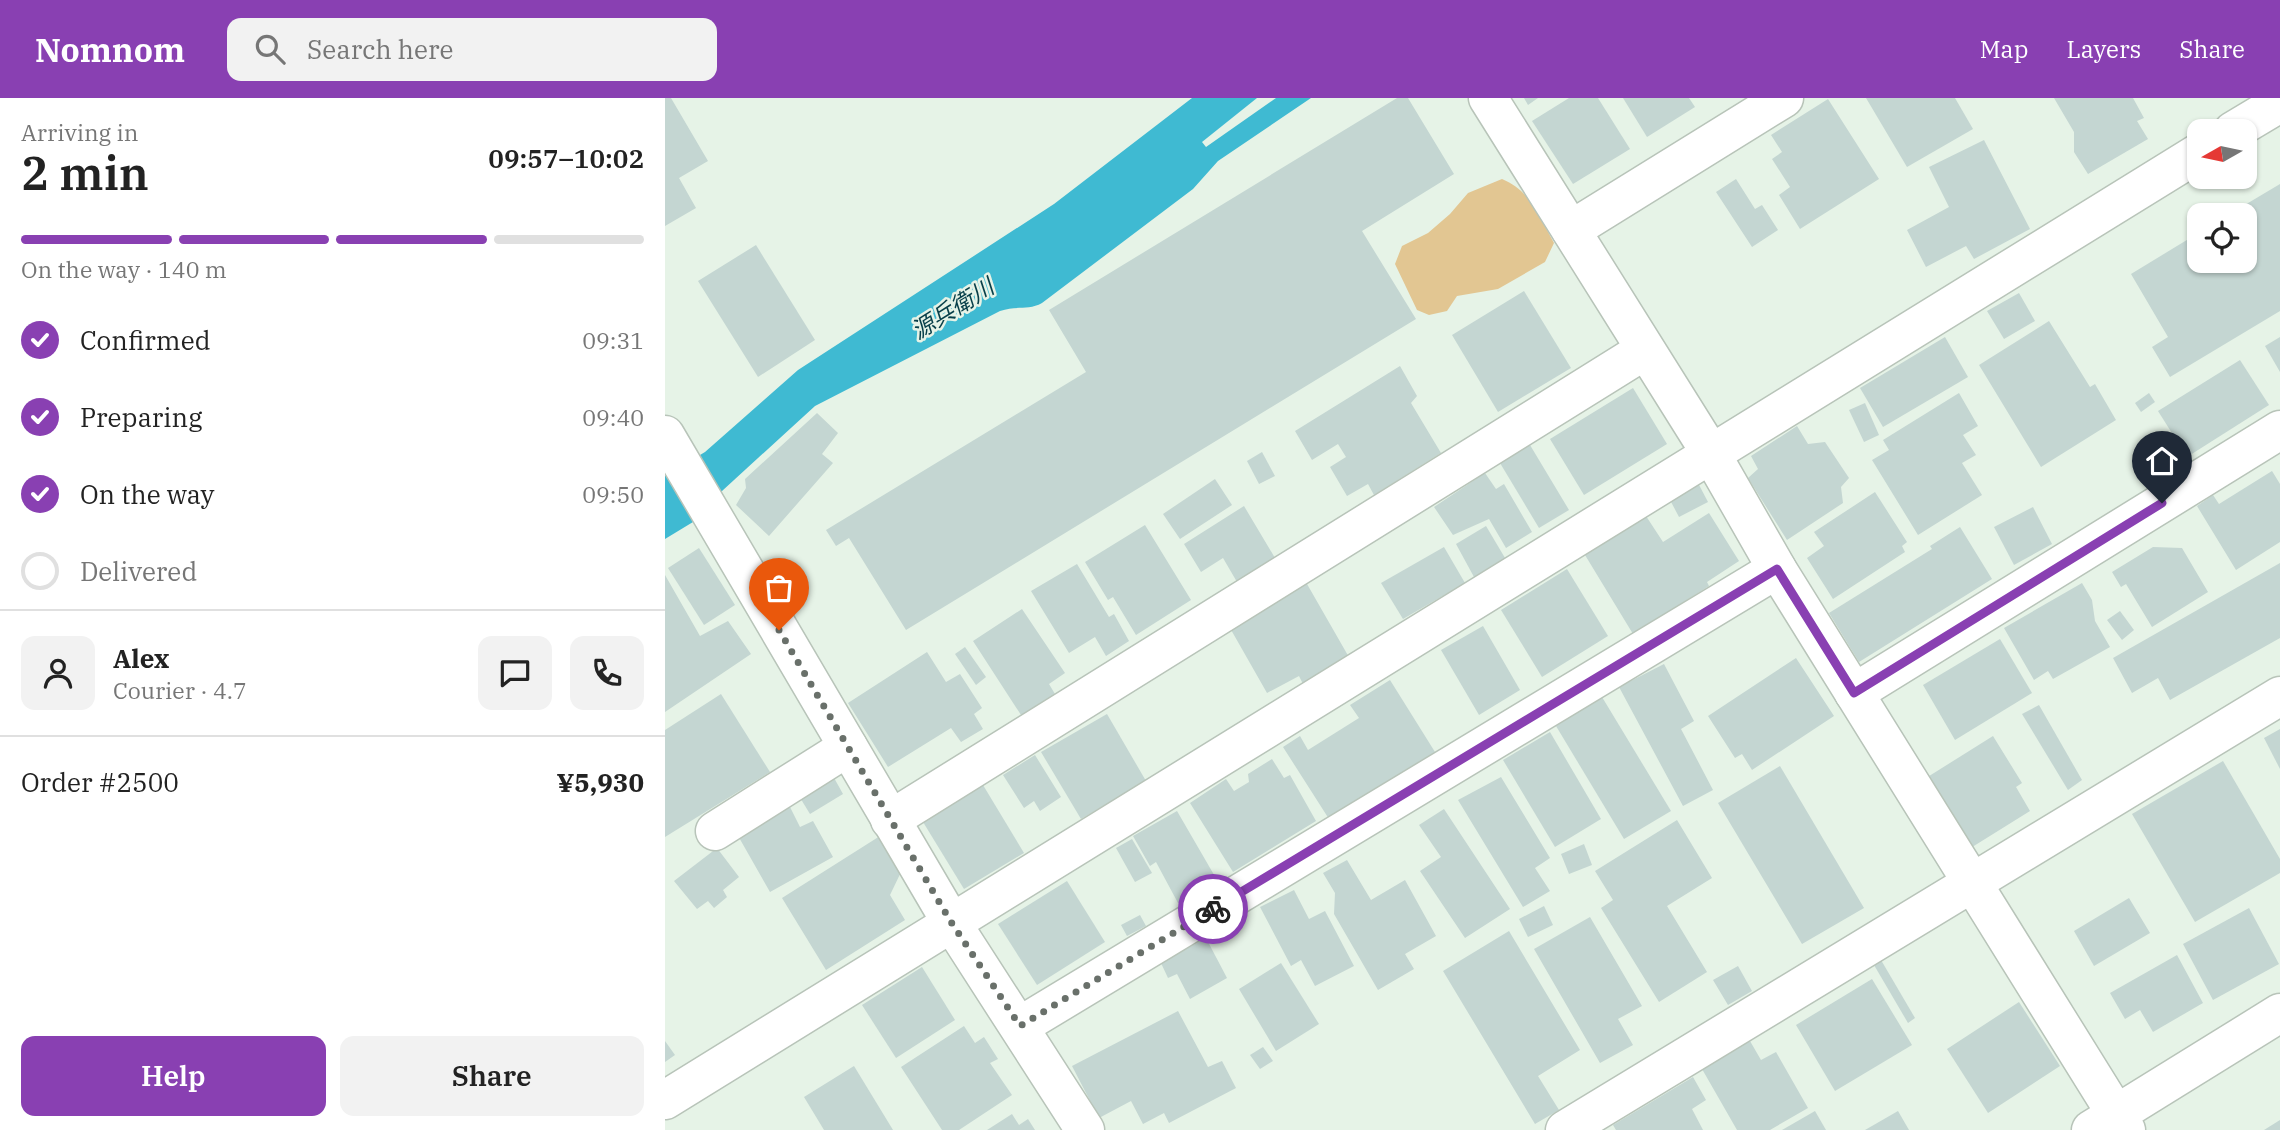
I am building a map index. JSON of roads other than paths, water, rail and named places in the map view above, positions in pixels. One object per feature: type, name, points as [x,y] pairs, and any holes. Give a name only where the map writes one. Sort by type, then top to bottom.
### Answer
[{"type":"street","points":[[1488,98],[1710,452],[1777,569],[1972,882],[2111,1125],[2280,1013]]},
{"type":"street","points":[[1571,230],[1784,98]]},
{"type":"street","points":[[2253,119],[2280,103]]},
{"type":"street","points":[[665,1100],[1710,452],[2187,160]]},
{"type":"street","points":[[890,820],[1644,350]]},
{"type":"street","points":[[1854,693],[2280,430]]},
{"type":"street","points":[[672,448],[951,922],[1085,1130]]},
{"type":"street","points":[[1020,1026],[1777,569]]},
{"type":"street","points":[[1565,1130],[2280,696]]},
{"type":"street","points":[[715,831],[848,747]]},
{"type":"water","name":"源兵衛川","points":[[1192,98],[1257,98],[1202,142],[1206,147],[1276,98],[1311,98],[1218,161],[1193,189],[1042,303],[1000,311],[815,406],[722,491],[693,522],[665,539],[665,476],[705,452],[798,370],[1054,204]]}]
